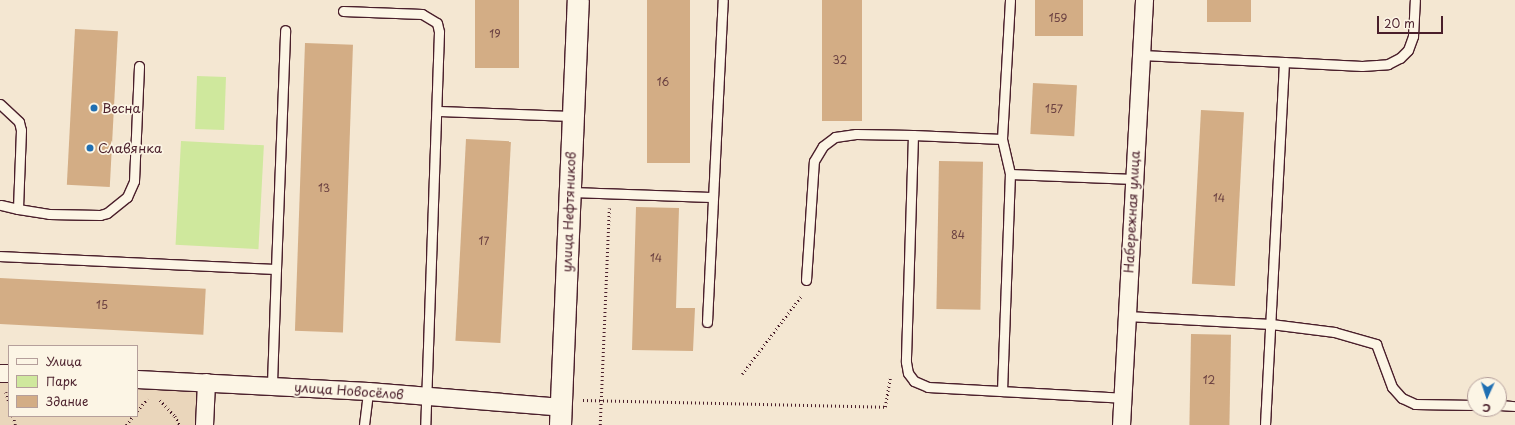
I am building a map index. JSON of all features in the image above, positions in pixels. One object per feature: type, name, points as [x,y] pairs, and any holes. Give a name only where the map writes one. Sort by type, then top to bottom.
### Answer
[{"type":"street","name":"улица Нефтяников","points":[[566,411],[570,192],[578,0]]},
{"type":"street","name":"Набережная улица","points":[[1121,425],[1144,0]]},
{"type":"street","name":"улица Новосёлов","points":[[138,379],[272,385],[368,392],[566,411]]},
{"type":"street","points":[[204,425],[206,382]]},
{"type":"lane","points":[[707,322],[723,0]]},
{"type":"lane","points":[[1002,391],[1010,174],[1002,139],[1010,0]]},
{"type":"lane","points":[[1141,55],[1362,66],[1388,64],[1400,58],[1408,50],[1413,36],[1415,0]]},
{"type":"lane","points":[[343,11],[422,14],[437,23],[439,32],[425,425]]},
{"type":"lane","points":[[272,385],[285,30]]},
{"type":"lane","points":[[1265,425],[1284,62]]},
{"type":"lane","points":[[0,206],[49,214],[100,215],[108,213],[127,197],[134,181],[139,66]]},
{"type":"lane","points":[[0,104],[19,122],[21,130],[18,209]]},
{"type":"lane","points":[[437,111],[573,116]]},
{"type":"lane","points":[[806,280],[814,161],[823,146],[835,137],[856,134],[1002,139]]},
{"type":"lane","points":[[913,135],[906,362],[908,373],[914,381],[928,387],[1122,398]]},
{"type":"lane","points":[[1010,174],[1134,179]]},
{"type":"lane","points":[[570,192],[713,198]]},
{"type":"lane","points":[[0,256],[276,269]]},
{"type":"lane","points":[[1127,316],[1271,324],[1334,332],[1376,344],[1392,387],[1402,398],[1415,404],[1467,405]]},
{"type":"lane","points":[[364,425],[368,392]]},
{"type":"path","points":[[600,425],[610,194]]},
{"type":"path","points":[[742,374],[803,294],[806,280]]},
{"type":"path","points":[[566,411],[601,400],[885,407],[890,378]]},
{"type":"path","points":[[138,410],[149,395],[143,395]]},
{"type":"path","points":[[155,397],[170,409],[180,425]]},
{"type":"path","points":[[126,425],[132,417]]},
{"type":"shaded area","points":[[0,373],[8,373],[8,417],[138,417],[138,379],[206,382],[204,425],[0,425]]},
{"type":"green space","points":[[197,76],[226,77],[224,130],[195,129]]},
{"type":"green space","points":[[181,141],[264,145],[258,249],[176,245]]},
{"type":"building","points":[[475,0],[519,0],[519,68],[475,68]]},
{"type":"building","points":[[647,0],[690,0],[690,163],[647,163]]},
{"type":"building","points":[[822,0],[862,0],[862,121],[822,121]]},
{"type":"building","points":[[1035,0],[1083,0],[1083,36],[1035,36]]},
{"type":"building","points":[[1207,0],[1251,0],[1251,22],[1207,22]]},
{"type":"building","name":"Весна","points":[[75,29],[118,31],[110,187],[67,185]]},
{"type":"building","points":[[305,43],[353,45],[343,332],[295,331]]},
{"type":"building","points":[[1033,83],[1077,85],[1074,136],[1030,134]]},
{"type":"building","points":[[1201,110],[1244,112],[1235,286],[1192,284]]},
{"type":"building","points":[[466,139],[511,141],[500,343],[455,341]]},
{"type":"building","points":[[939,161],[983,162],[980,310],[936,309]]},
{"type":"building","points":[[636,207],[679,208],[676,308],[695,308],[693,351],[632,350]]},
{"type":"building","points":[[0,278],[206,289],[203,335],[0,324]]},
{"type":"building","points":[[1191,334],[1231,335],[1229,425],[1189,425]]},
{"type":"place","name":"Весна","points":[[94,108]]},
{"type":"place","name":"Славянка","points":[[90,148]]}]
